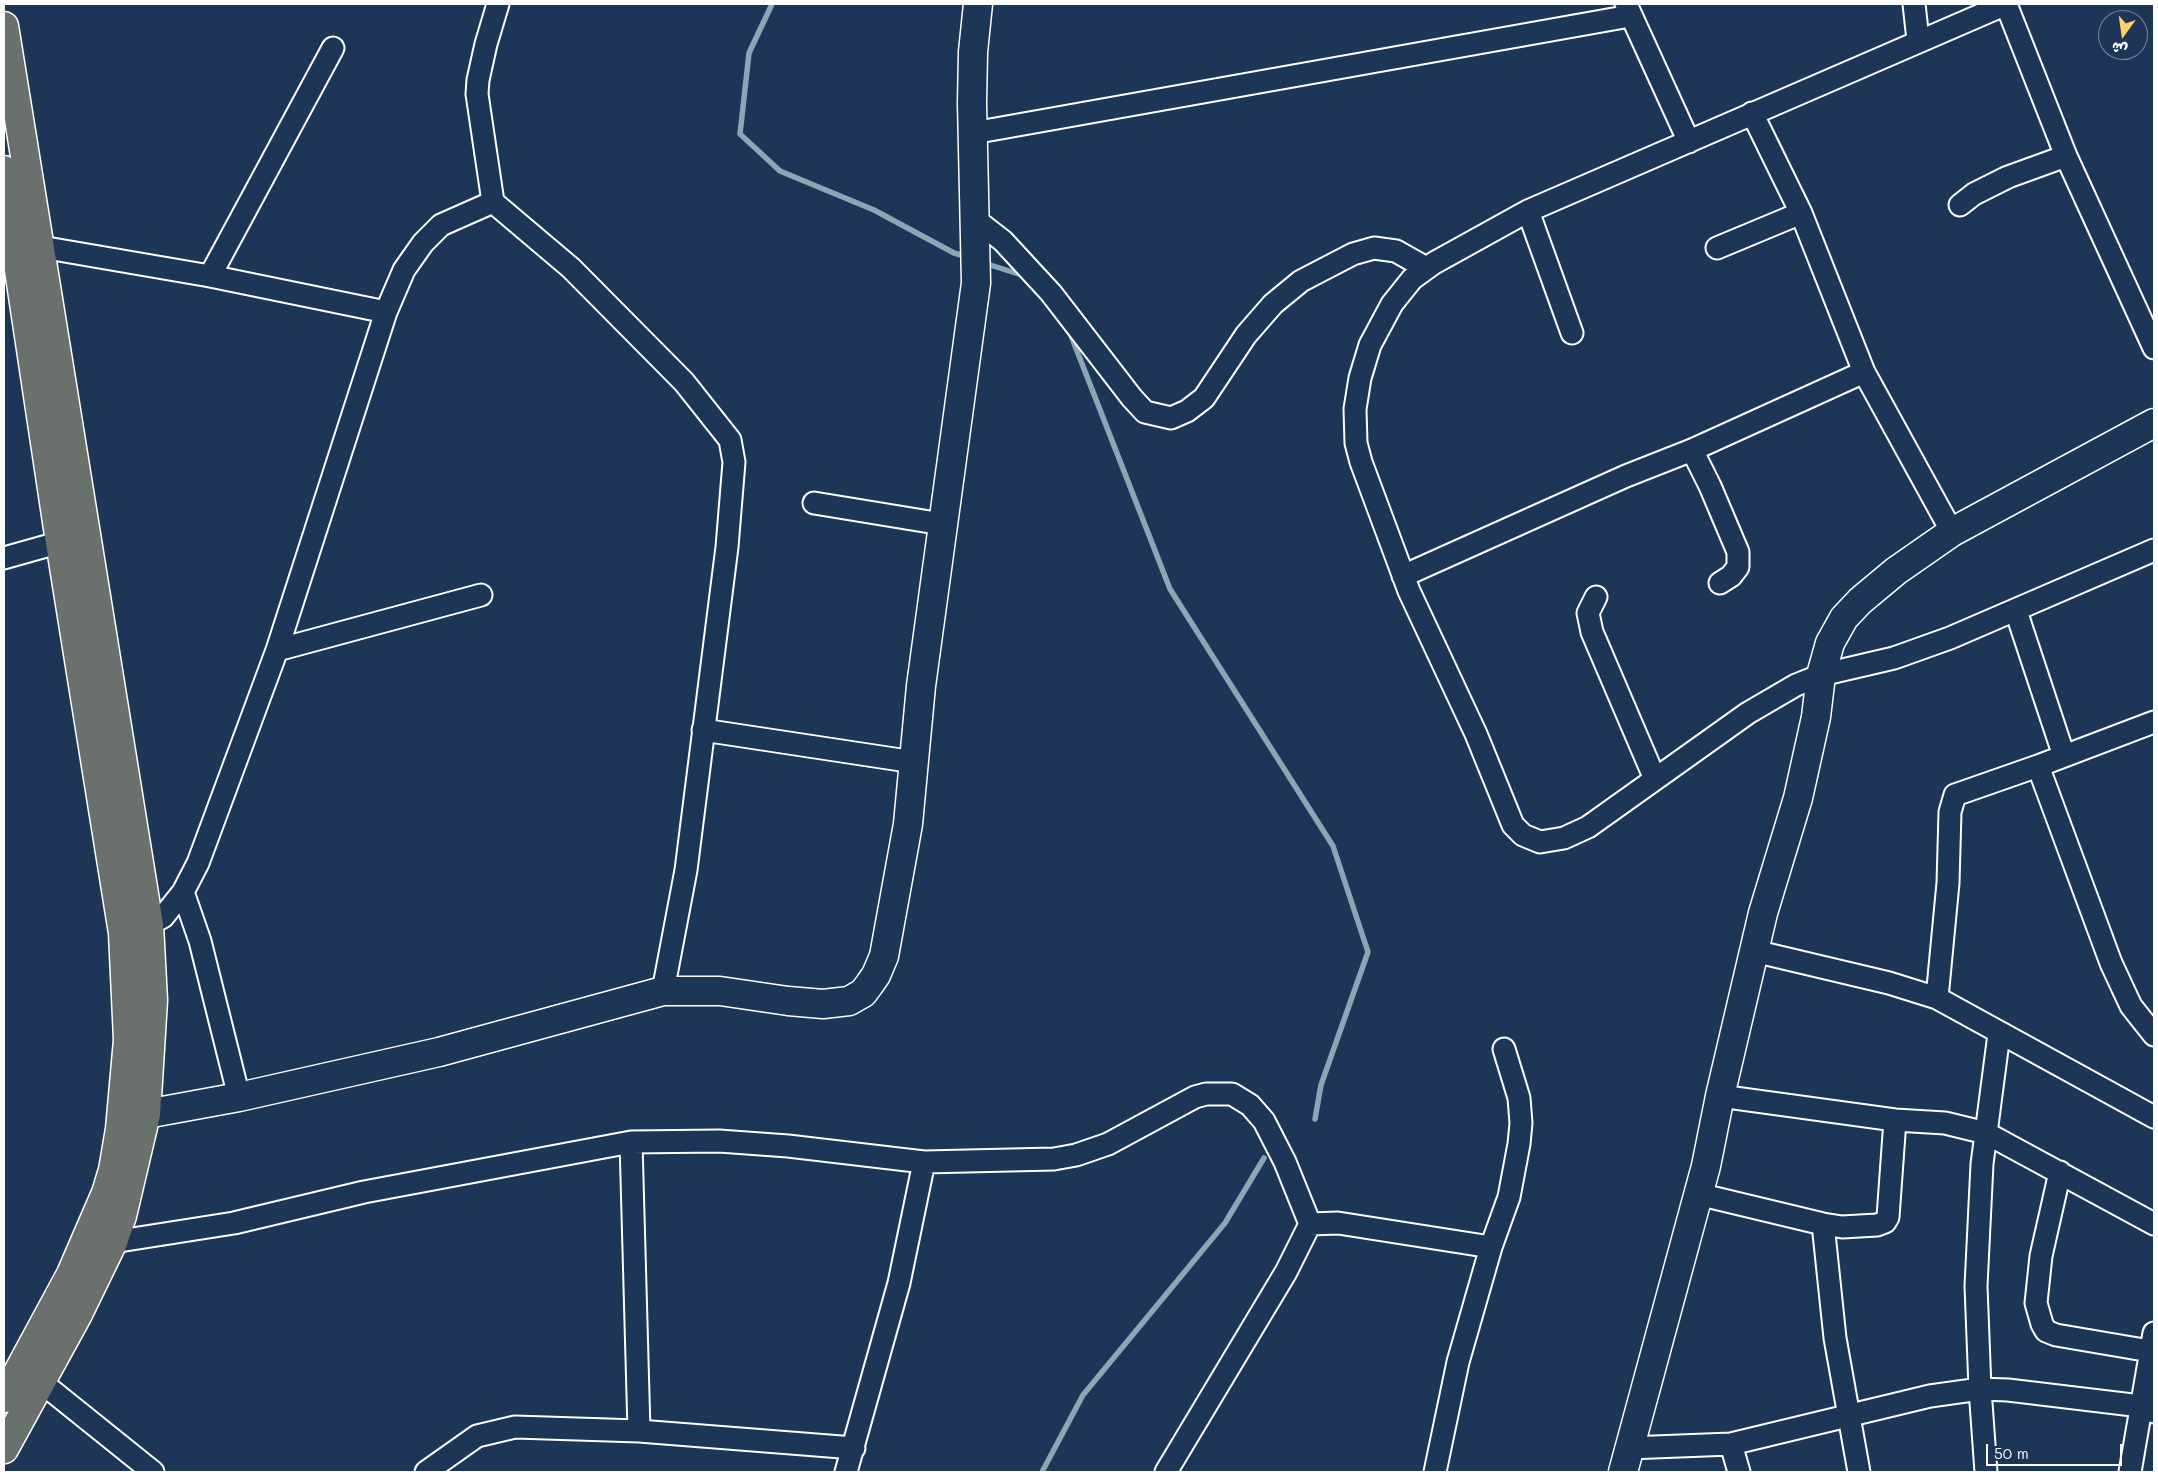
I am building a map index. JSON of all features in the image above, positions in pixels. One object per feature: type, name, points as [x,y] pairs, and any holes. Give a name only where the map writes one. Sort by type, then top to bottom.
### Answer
[{"type":"main road","points":[[4,26],[41,247],[72,539],[122,933],[128,1040],[120,1129],[113,1170],[96,1221],[71,1274],[4,1398]]},
{"type":"main road","points":[[4,170],[72,539],[149,925],[153,1000],[146,1114],[130,1184],[113,1242],[41,1382],[4,1449]]},
{"type":"street","points":[[498,4],[478,80],[478,94],[493,202],[584,282],[684,382],[730,440],[734,462],[732,496],[686,870],[663,991]]},
{"type":"street","points":[[146,1114],[240,1097],[439,1052],[663,991],[720,991],[788,1002],[824,1004],[849,1000],[863,993],[876,975],[884,956],[893,915],[908,824],[921,686],[976,270],[973,52],[978,4]]},
{"type":"street","points":[[1914,4],[1918,40]]},
{"type":"street","points":[[2154,348],[2066,156],[2006,4],[1918,40],[1528,211],[1426,268],[1412,279],[1380,323],[1370,345],[1360,378],[1355,408],[1356,443],[1361,462],[1403,576],[1476,734],[1513,825],[1523,835],[1540,842],[1553,841],[1576,833],[1748,713],[1796,685],[1821,674],[1894,658],[2016,611],[2047,595],[2154,550]]},
{"type":"street","points":[[973,133],[1628,10],[1689,142]]},
{"type":"street","points":[[210,276],[333,48]]},
{"type":"street","points":[[1752,113],[1801,213],[1864,372],[1952,532]]},
{"type":"street","points":[[1960,206],[1974,194],[2008,178],[2066,156]]},
{"type":"street","points":[[122,933],[149,925],[163,917],[183,892],[198,863],[277,650],[386,312],[404,270],[423,243],[441,225],[493,202]]},
{"type":"street","points":[[1528,211],[1572,333]]},
{"type":"street","points":[[1717,248],[1801,213]]},
{"type":"street","points":[[976,220],[1003,241],[1051,293],[1132,398],[1145,412],[1171,418],[1187,411],[1204,398],[1246,335],[1273,304],[1301,281],[1353,254],[1374,248],[1396,251],[1426,268]]},
{"type":"street","points":[[41,247],[210,276],[386,312]]},
{"type":"street","points":[[1403,576],[1626,476],[1692,450],[1864,372]]},
{"type":"street","points":[[2148,1409],[2008,1390],[1980,1389],[1930,1396],[1731,1444],[1626,1460],[1714,1133],[1720,1096],[1754,951],[1798,798],[1816,717],[1821,674],[1830,643],[1850,613],[1896,570],[1952,532],[2154,422]]},
{"type":"street","points":[[1692,450],[1710,486],[1738,552],[1738,567],[1731,576],[1720,583]]},
{"type":"street","points":[[814,503],[942,524]]},
{"type":"street","points":[[4,558],[72,539]]},
{"type":"street","points":[[277,650],[481,595]]},
{"type":"street","points":[[1596,597],[1588,613],[1592,632],[1655,779]]},
{"type":"street","points":[[2016,611],[2064,756]]},
{"type":"street","points":[[1937,998],[1948,883],[1950,812],[1954,798],[1962,790],[2038,766],[2154,722]]},
{"type":"street","points":[[703,730],[914,762]]},
{"type":"street","points":[[2038,766],[2111,963],[2134,1011],[2154,1035]]},
{"type":"street","points":[[183,892],[200,941],[240,1097]]},
{"type":"street","points":[[1754,951],[1889,983],[1937,998],[1999,1034],[2154,1116]]},
{"type":"street","points":[[1986,1472],[1980,1389],[1976,1286],[1982,1164],[1999,1034]]},
{"type":"street","points":[[1435,1472],[1458,1362],[1491,1247],[1508,1197],[1521,1123],[1519,1098],[1504,1049]]},
{"type":"street","points":[[113,1242],[234,1223],[364,1192],[631,1142],[748,1143],[924,1162],[1013,1161],[1076,1155],[1116,1140],[1195,1097],[1206,1094],[1232,1094],[1250,1104],[1264,1121],[1285,1162],[1310,1224],[1286,1272],[1166,1472]]},
{"type":"street","points":[[1720,1096],[1895,1120],[1945,1123],[1986,1133],[2154,1224]]},
{"type":"street","points":[[1698,1194],[1823,1224],[1867,1227],[1885,1222],[1888,1217],[1891,1195],[1895,1120]]},
{"type":"street","points":[[631,1142],[639,1431]]},
{"type":"street","points":[[846,1472],[899,1283],[924,1162]]},
{"type":"street","points":[[2060,1172],[2042,1256],[2036,1303],[2046,1331],[2056,1334],[2152,1342],[2148,1409],[2130,1472]]},
{"type":"street","points":[[1310,1224],[1338,1223],[1491,1247]]},
{"type":"street","points":[[1823,1224],[1835,1338],[1859,1472]]},
{"type":"street","points":[[41,1382],[153,1472]]},
{"type":"street","points":[[426,1472],[477,1436],[515,1427],[639,1431],[854,1448]]},
{"type":"street","points":[[1731,1444],[1739,1472]]},
{"type":"waterway","points":[[772,4],[749,53],[740,134],[780,171],[874,210],[954,253],[968,257]]},
{"type":"waterway","points":[[984,263],[1025,276]]},
{"type":"waterway","points":[[1070,333],[1170,589],[1333,846],[1368,952],[1321,1085],[1315,1119]]},
{"type":"waterway","points":[[1042,1472],[1083,1395],[1225,1223],[1264,1158]]}]
